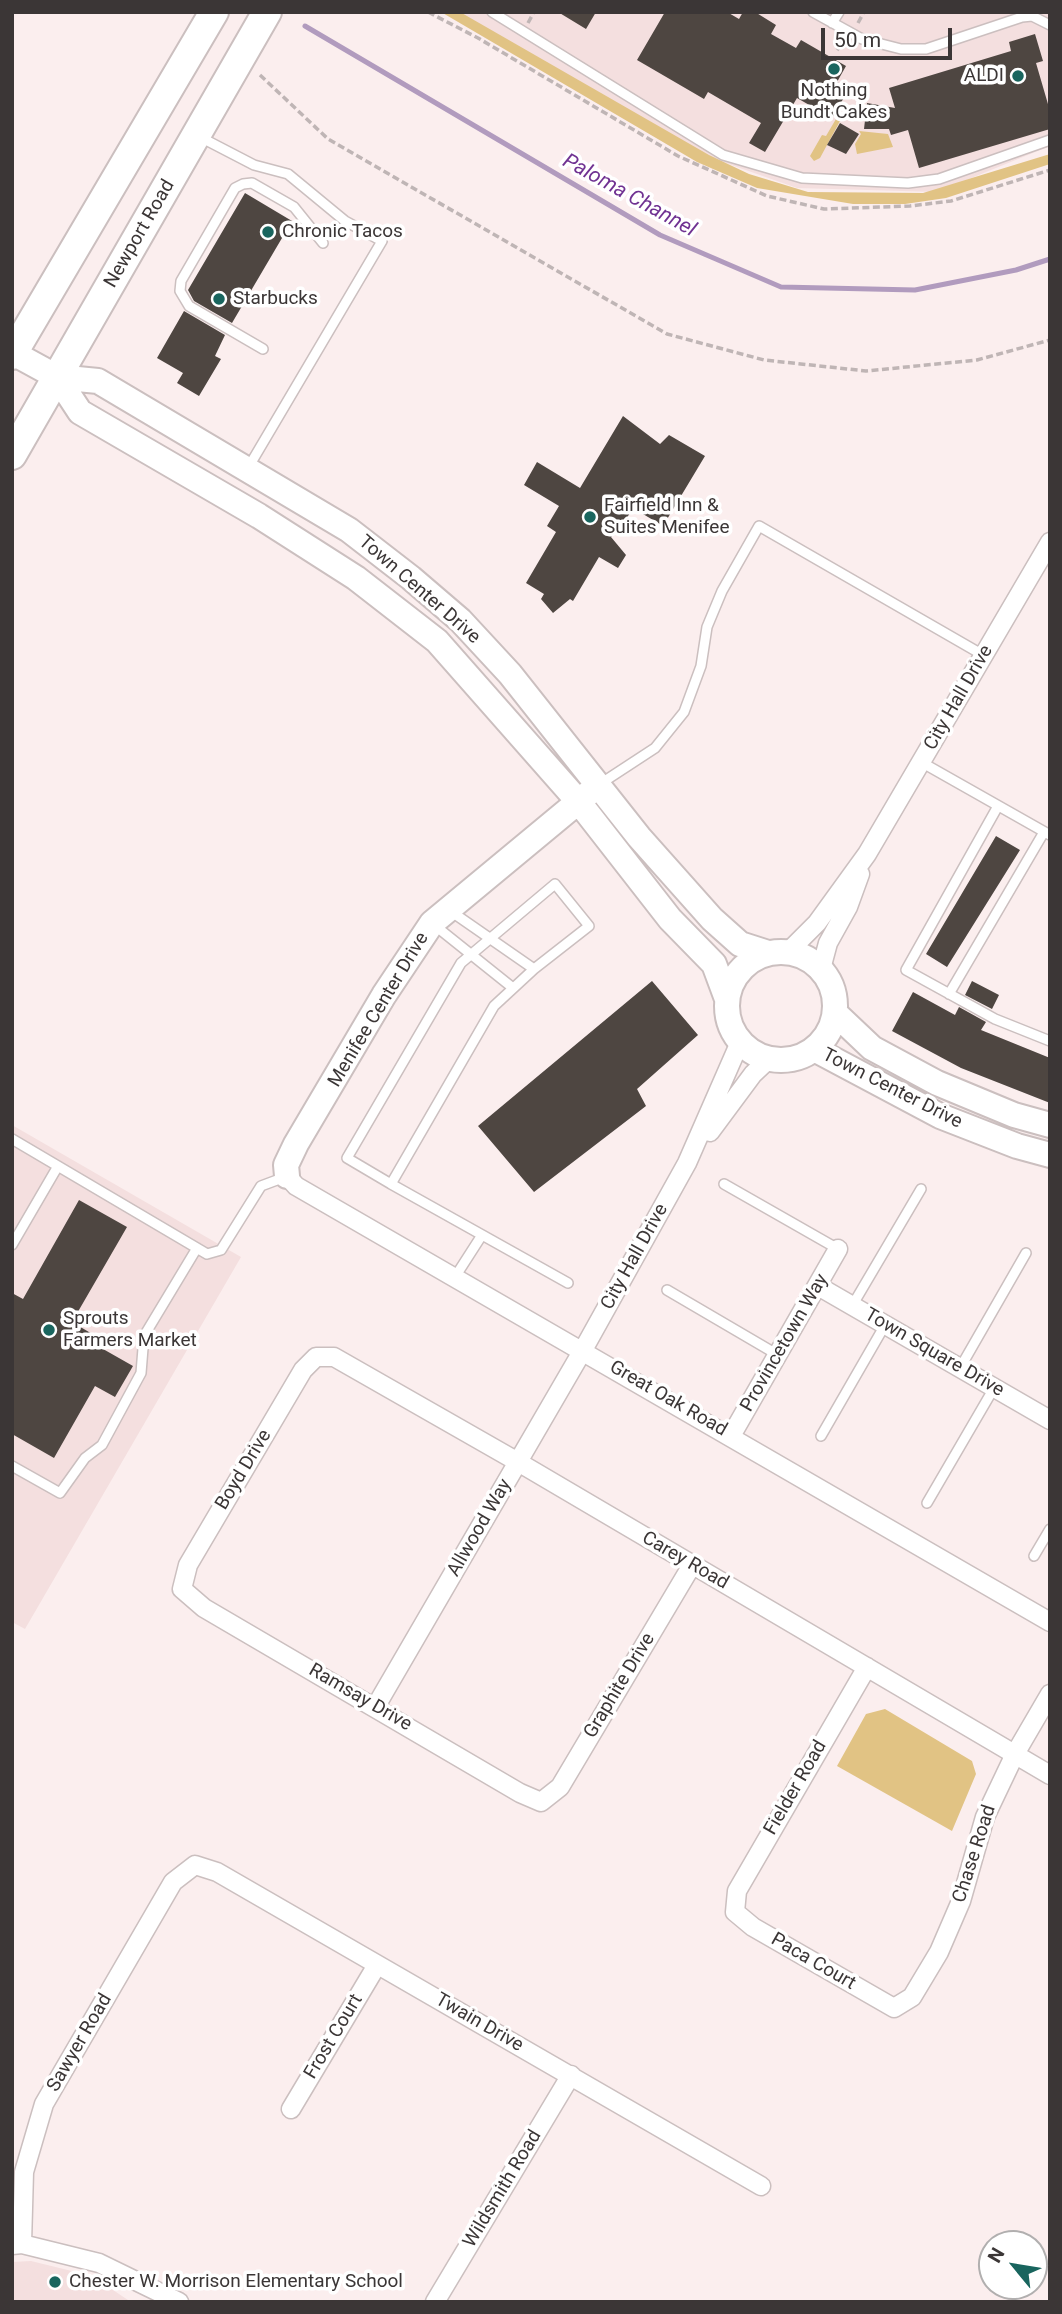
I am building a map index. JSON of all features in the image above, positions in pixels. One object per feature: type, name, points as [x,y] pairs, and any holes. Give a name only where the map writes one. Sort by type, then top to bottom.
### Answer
[{"type":"main road","points":[[13,353],[214,12]]},
{"type":"main road","name":"Newport Road","points":[[12,455],[197,135],[248,71],[267,12]]},
{"type":"street","name":"Town Center Drive","points":[[13,353],[57,377],[98,381],[349,530],[460,620],[510,674],[598,785],[712,919],[740,944],[803,956],[821,969]]},
{"type":"street","name":"Town Center Drive","points":[[57,377],[80,412],[259,516],[356,578],[438,641],[578,801],[670,919],[715,964],[727,999],[728,1019],[740,1042]]},
{"type":"street","points":[[259,516],[297,521],[390,587],[416,583]]},
{"type":"street","name":"City Hall Drive","points":[[778,953],[817,923],[867,854],[1050,542]]},
{"type":"street","name":"Menifee Center Drive","points":[[287,1176],[286,1164],[296,1144],[384,995],[440,916],[598,785]]},
{"type":"street","name":"City Hall Drive","points":[[821,969],[828,943],[848,907],[867,854]]},
{"type":"street","points":[[727,999],[740,970],[778,953]]},
{"type":"street","points":[[821,969],[833,990],[835,1013]]},
{"type":"street","name":"Town Center Drive","points":[[769,1059],[793,1059],[814,1049],[826,1037],[835,1013],[873,1048],[937,1083],[1013,1115],[1050,1125]]},
{"type":"street","points":[[740,1042],[753,1053],[769,1059]]},
{"type":"street","name":"City Hall Drive","points":[[583,1350],[687,1163],[740,1042]]},
{"type":"street","name":"Town Center Drive","points":[[814,1049],[940,1116],[1017,1146],[1050,1154]]},
{"type":"street","name":"City Hall Drive","points":[[687,1163],[753,1074],[769,1059]]},
{"type":"street","name":"Great Oak Road","points":[[287,1176],[296,1186],[1050,1622]]},
{"type":"street","name":"Provincetown Way","points":[[731,1436],[838,1249]]},
{"type":"street","name":"Town Square Drive","points":[[818,1286],[1050,1420]]},
{"type":"street","name":"Allwood Way","points":[[376,1706],[583,1350]]},
{"type":"street","name":"Carey Road","points":[[316,1357],[334,1357],[1050,1775]]},
{"type":"street","name":"Boyd Drive","points":[[182,1589],[188,1565],[303,1370],[316,1357]]},
{"type":"street","name":"Graphite Drive","points":[[541,1802],[560,1787],[692,1565]]},
{"type":"street","name":"Ramsay Drive","points":[[182,1589],[204,1608],[376,1706],[520,1793],[541,1802]]},
{"type":"street","name":"Fielder Road","points":[[735,1912],[737,1891],[867,1667]]},
{"type":"street","name":"Chase Road","points":[[894,2008],[912,1997],[939,1951],[961,1900],[985,1817],[1014,1754],[1050,1694]]},
{"type":"street","name":"Twain Drive","points":[[195,1865],[217,1872],[761,2186]]},
{"type":"street","name":"Sawyer Road","points":[[17,2245],[24,2172],[44,2104],[173,1882],[195,1865]]},
{"type":"street","name":"Paca Court","points":[[735,1912],[753,1927],[894,2008]]},
{"type":"street","name":"Frost Court","points":[[291,2109],[377,1965]]},
{"type":"street","name":"Wildsmith Road","points":[[435,2302],[571,2076]]},
{"type":"street","points":[[17,2245],[99,2263],[179,2302]]},
{"type":"lane","points":[[492,12],[723,155],[802,178],[908,183],[939,179],[1050,140]]},
{"type":"lane","points":[[813,12],[878,44],[915,49],[926,48],[1022,17],[1032,16],[1050,25]]},
{"type":"lane","points":[[832,23],[839,12]]},
{"type":"lane","points":[[197,135],[254,165],[288,174],[345,221],[382,242],[248,468]]},
{"type":"lane","points":[[263,349],[183,300],[181,281],[235,188],[243,184],[253,183],[294,207],[323,243]]},
{"type":"lane","points":[[598,785],[656,748],[684,712],[701,666],[707,627],[722,592],[759,526],[984,656]]},
{"type":"lane","points":[[922,762],[1047,834],[949,994]]},
{"type":"lane","points":[[998,806],[906,970],[995,1019],[1050,1041]]},
{"type":"lane","points":[[391,1184],[494,1006],[589,926],[555,884],[461,963],[347,1158],[391,1184],[568,1283]]},
{"type":"lane","points":[[440,916],[489,940],[534,970]]},
{"type":"lane","points":[[440,916],[470,956],[513,988]]},
{"type":"lane","points":[[12,1139],[207,1254],[220,1250],[261,1186],[287,1176]]},
{"type":"lane","points":[[12,1245],[58,1166]]},
{"type":"lane","points":[[724,1184],[838,1249]]},
{"type":"lane","points":[[852,1306],[920,1189]]},
{"type":"lane","points":[[455,1277],[482,1235]]},
{"type":"lane","points":[[12,1466],[60,1493],[85,1458],[103,1445],[141,1373],[144,1336],[197,1248]]},
{"type":"lane","points":[[960,1368],[1026,1253]]},
{"type":"lane","points":[[667,1290],[778,1355]]},
{"type":"lane","points":[[821,1436],[886,1325]]},
{"type":"lane","points":[[926,1503],[994,1388]]},
{"type":"lane","points":[[1034,1556],[1050,1529]]},
{"type":"path","points":[[248,71],[328,139],[667,334],[764,360],[866,371],[977,360],[1050,340]]},
{"type":"shaded area","points":[[441,12],[460,12],[709,155],[749,174],[808,192],[923,193],[1050,154],[1050,164],[946,198],[905,204],[853,204],[757,188],[697,162]]},
{"type":"shaded area","points":[[454,12],[1050,12],[1050,146],[937,192],[797,188],[700,154]]},
{"type":"shaded area","points":[[836,119],[840,121],[820,158],[814,161],[810,156],[822,135],[826,136]]},
{"type":"shaded area","points":[[859,131],[888,134],[893,147],[857,154],[855,144],[861,134]]},
{"type":"shaded area","points":[[12,1125],[241,1257],[25,1629],[12,1622]]},
{"type":"shaded area","points":[[885,1709],[972,1761],[976,1774],[952,1831],[837,1766],[866,1714]]},
{"type":"shaded area","name":"Chester W. Morrison Elementary School","points":[[31,2261],[92,2276],[131,2302],[12,2302],[12,2262]]},
{"type":"building","points":[[558,12],[596,12],[586,29]]},
{"type":"building","points":[[665,12],[727,12],[739,19],[743,12],[755,12],[776,25],[771,34],[796,48],[801,40],[846,66],[837,82],[849,89],[832,118],[797,98],[765,152],[749,143],[761,123],[708,92],[704,99],[637,60]]},
{"type":"building","points":[[1035,34],[1043,61],[1036,63],[1050,111],[1050,129],[919,168],[908,130],[891,135],[889,129],[864,129],[867,103],[895,108],[889,88],[1011,51],[1009,42]]},
{"type":"building","points":[[840,123],[859,134],[846,154],[827,145]]},
{"type":"building","points":[[245,193],[292,221],[232,323],[194,301],[188,290]]},
{"type":"building","points":[[184,311],[225,335],[215,356],[221,359],[199,396],[177,383],[183,373],[157,358]]},
{"type":"building","name":"Fairfield Inn & Suites Menifee","points":[[623,416],[660,444],[669,435],[705,456],[663,526],[633,508],[620,529],[611,537],[626,555],[618,568],[599,557],[573,601],[570,599],[553,613],[541,599],[544,594],[526,583],[556,532],[547,526],[559,506],[524,485],[537,462],[580,488]]},
{"type":"building","points":[[996,836],[1020,850],[947,967],[926,954]]},
{"type":"building","points":[[652,981],[698,1035],[637,1089],[646,1106],[534,1192],[478,1126]]},
{"type":"building","points":[[972,981],[999,995],[992,1009],[965,995]]},
{"type":"building","points":[[913,992],[955,1015],[959,1007],[986,1022],[981,1030],[1050,1058],[1050,1103],[961,1068],[892,1031]]},
{"type":"building","name":"Sprouts Farmers Market","points":[[79,1200],[127,1227],[72,1322],[99,1338],[96,1345],[133,1366],[115,1397],[95,1386],[54,1458],[12,1434],[12,1293],[23,1299]]},
{"type":"waterway","name":"Paloma Channel","points":[[305,26],[660,235],[781,287],[915,290],[1016,270],[1050,259]]},
{"type":"place","name":"Nothing Bundt Cakes","points":[[834,69]]},
{"type":"place","name":"ALDI","points":[[1018,76]]},
{"type":"place","name":"Chronic Tacos","points":[[268,232]]},
{"type":"place","name":"Starbucks","points":[[219,299]]},
{"type":"place","name":"Fairfield Inn & Suites Menifee","points":[[590,517]]},
{"type":"place","name":"Sprouts Farmers Market","points":[[49,1330]]},
{"type":"place","name":"Chester W. Morrison Elementary School","points":[[55,2282]]}]
